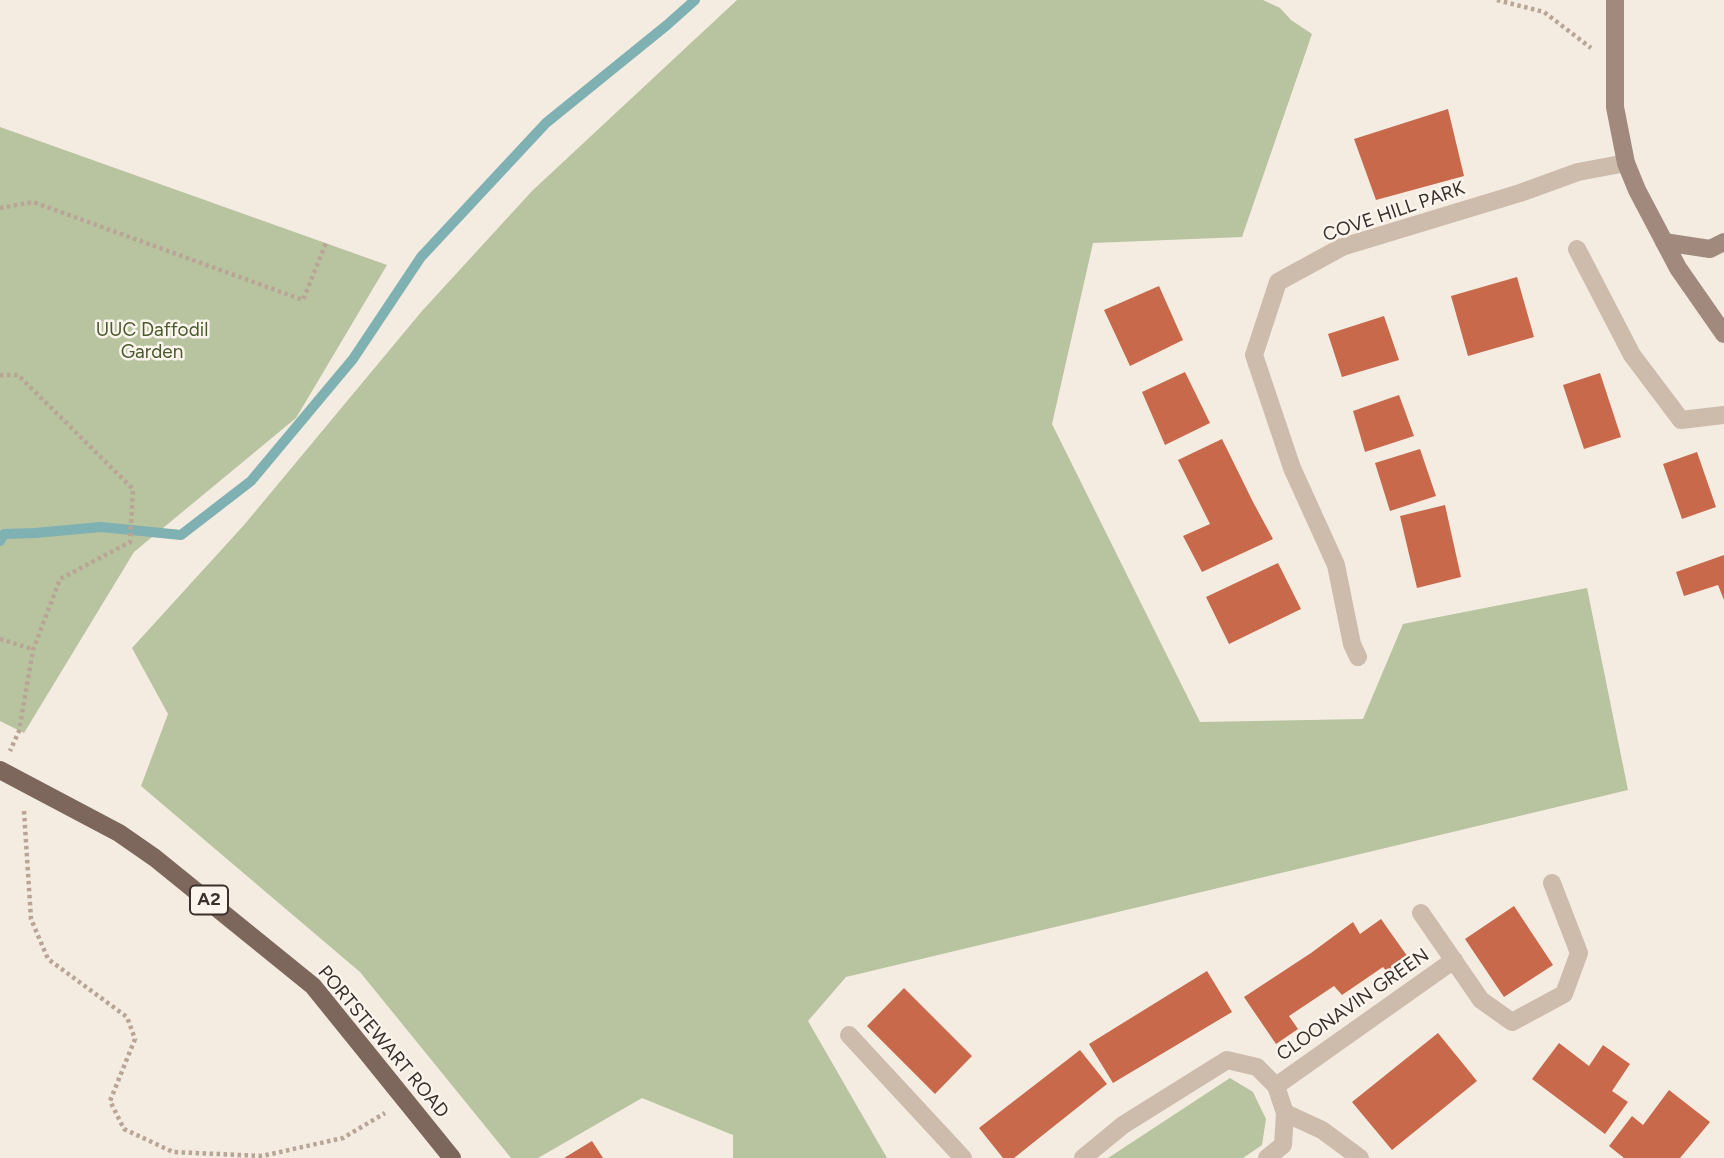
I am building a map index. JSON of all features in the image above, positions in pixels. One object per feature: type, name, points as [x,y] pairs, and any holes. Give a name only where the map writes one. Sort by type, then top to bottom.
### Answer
[{"type":"main road","points":[[1615,0],[1615,107],[1626,163],[1637,190],[1678,268],[1724,334]]},
{"type":"main road","points":[[1664,242],[1710,248],[1724,242]]},
{"type":"main road","name":"PORTSTEWART ROAD","points":[[0,770],[119,833],[155,858],[313,986],[452,1158]]},
{"type":"street","name":"COVE HILL PARK","points":[[1358,657],[1352,644],[1336,565],[1292,468],[1254,355],[1278,282],[1342,247],[1578,172],[1626,163]]},
{"type":"street","points":[[1577,249],[1632,355],[1681,419],[1724,415]]},
{"type":"street","name":"CLOONAVIN GREEN","points":[[1421,914],[1481,1000],[1512,1022],[1564,994],[1579,953],[1552,883]]},
{"type":"street","name":"CLOONAVIN GREEN","points":[[1276,1086],[1454,960]]},
{"type":"street","points":[[849,1035],[963,1158]]},
{"type":"street","name":"CLOONAVIN GREEN","points":[[1083,1158],[1123,1125],[1227,1060],[1256,1067],[1276,1086],[1285,1112],[1283,1145],[1267,1158]]},
{"type":"street","points":[[1285,1112],[1322,1130],[1360,1158]]},
{"type":"path","points":[[1497,0],[1544,12],[1616,66]]},
{"type":"path","points":[[0,208],[33,202],[303,300],[326,243]]},
{"type":"path","points":[[0,374],[18,375],[133,489],[130,542],[60,579],[33,650],[19,731],[0,770]]},
{"type":"path","points":[[0,639],[33,650]]},
{"type":"path","points":[[22,782],[31,919],[48,959],[127,1017],[135,1039],[110,1101],[124,1129],[173,1152],[262,1156],[343,1138],[407,1100]]},
{"type":"green space","points":[[737,0],[1263,0],[1280,8],[1291,20],[1312,34],[1242,237],[1093,243],[1052,424],[1200,722],[1363,719],[1403,624],[1587,588],[1628,790],[846,977],[808,1021],[887,1158],[733,1158],[733,1135],[642,1098],[538,1158],[511,1158],[360,972],[141,786],[168,714],[132,648],[244,525],[422,311],[532,191]]},
{"type":"green space","name":"UUC Daffodil Garden","points":[[0,127],[387,265],[296,418],[134,552],[24,733],[0,721]]},
{"type":"green space","points":[[1230,1078],[1253,1092],[1266,1119],[1262,1145],[1243,1158],[1108,1158]]},
{"type":"building","points":[[1448,109],[1464,176],[1376,200],[1354,139]]},
{"type":"building","points":[[1517,277],[1534,337],[1468,356],[1451,296]]},
{"type":"building","points":[[1159,286],[1183,340],[1130,366],[1104,310]]},
{"type":"building","points":[[1384,316],[1399,360],[1342,377],[1328,334]]},
{"type":"building","points":[[1185,372],[1210,423],[1165,445],[1142,392]]},
{"type":"building","points":[[1600,373],[1621,437],[1584,449],[1563,385]]},
{"type":"building","points":[[1399,395],[1414,436],[1365,452],[1353,411]]},
{"type":"building","points":[[1222,439],[1273,539],[1202,572],[1183,536],[1210,524],[1178,460]]},
{"type":"building","points":[[1420,449],[1436,496],[1390,511],[1375,463]]},
{"type":"building","points":[[1697,452],[1716,507],[1682,519],[1663,464]]},
{"type":"building","points":[[1445,505],[1461,577],[1417,588],[1400,516]]},
{"type":"building","points":[[1724,555],[1724,600],[1718,585],[1684,596],[1676,572]]},
{"type":"building","points":[[1278,563],[1301,609],[1229,644],[1206,597]]},
{"type":"building","points":[[1514,906],[1553,965],[1504,997],[1465,939]]},
{"type":"building","points":[[1381,919],[1410,960],[1389,974],[1383,967],[1342,995],[1334,986],[1289,1016],[1298,1029],[1276,1044],[1244,997],[1353,922],[1360,934]]},
{"type":"building","points":[[1207,971],[1232,1012],[1113,1083],[1089,1044]]},
{"type":"building","points":[[904,988],[972,1056],[935,1094],[867,1026]]},
{"type":"building","points":[[1438,1033],[1477,1081],[1392,1150],[1352,1102]]},
{"type":"building","points":[[1559,1043],[1589,1066],[1603,1045],[1630,1064],[1612,1091],[1628,1102],[1605,1134],[1532,1079]]},
{"type":"building","points":[[1080,1050],[1107,1084],[1014,1158],[1003,1158],[979,1128]]},
{"type":"building","points":[[1669,1090],[1710,1122],[1680,1158],[1624,1158],[1609,1146],[1632,1116],[1643,1125]]},
{"type":"building","points":[[592,1141],[603,1158],[564,1158]]},
{"type":"waterway","points":[[0,541],[4,534],[101,527],[181,535],[251,481],[353,359],[421,257],[546,123],[695,0]]}]
